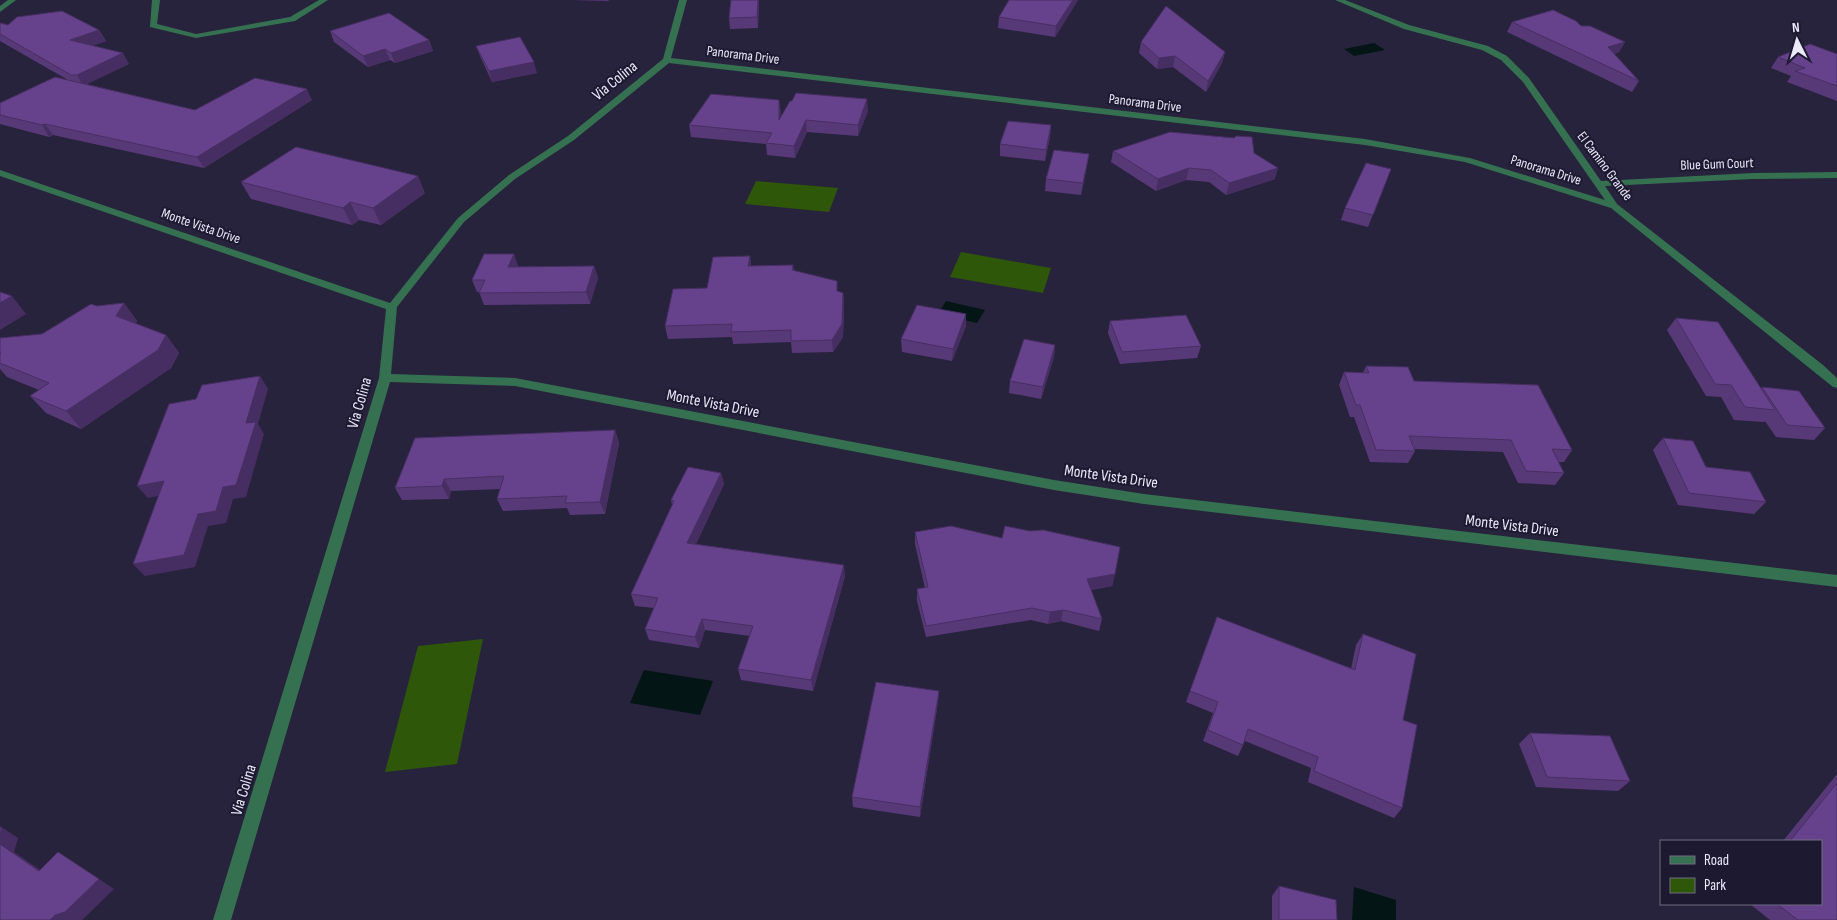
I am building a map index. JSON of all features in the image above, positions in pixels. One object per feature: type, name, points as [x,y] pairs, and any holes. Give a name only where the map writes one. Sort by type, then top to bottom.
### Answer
[{"type":"street","points":[[0,10],[12,0]]},
{"type":"street","points":[[156,0],[154,25],[196,36],[292,19],[324,0]]},
{"type":"street","points":[[667,60],[683,0]]},
{"type":"street","name":"El Camino Grande","points":[[1339,0],[1406,28],[1449,37],[1485,48],[1504,58],[1526,80],[1614,206],[1837,384]]},
{"type":"street","name":"Panorama Drive","points":[[667,60],[1365,142],[1467,160],[1614,206]]},
{"type":"street","name":"Via Colina","points":[[222,920],[385,378],[392,307],[461,220],[512,177],[570,138],[667,60]]},
{"type":"street","name":"Monte Vista Drive","points":[[0,173],[392,307]]},
{"type":"street","name":"Blue Gum Court","points":[[1599,184],[1753,176],[1837,176]]},
{"type":"street","name":"Monte Vista Drive","points":[[385,378],[515,382],[1054,485],[1144,499],[1837,581]]},
{"type":"green space","points":[[756,181],[838,188],[829,212],[745,204]]},
{"type":"green space","points":[[961,252],[1051,268],[1043,293],[950,277]]},
{"type":"green space","points":[[483,639],[457,764],[385,772],[418,646]]},
{"type":"shaded area","points":[[1374,43],[1385,50],[1354,56],[1344,49]]},
{"type":"shaded area","points":[[946,301],[985,310],[977,323],[938,314]]},
{"type":"shaded area","points":[[644,670],[713,681],[700,715],[630,703]]},
{"type":"shaded area","points":[[1354,887],[1396,900],[1396,920],[1352,920]]},
{"type":"building","points":[[731,0],[758,0],[757,17],[729,18]]},
{"type":"building","points":[[1009,0],[1073,0],[1056,26],[999,17]]},
{"type":"building","points":[[1166,6],[1225,52],[1208,81],[1175,56],[1159,58],[1141,42]]},
{"type":"building","points":[[1553,10],[1576,21],[1581,26],[1590,26],[1625,42],[1608,47],[1639,81],[1512,22]]},
{"type":"building","points":[[62,11],[99,30],[70,40],[123,53],[77,75],[71,75],[0,34],[0,23],[8,25],[17,17]]},
{"type":"building","points":[[389,13],[429,40],[391,53],[385,49],[363,56],[330,31]]},
{"type":"building","points":[[520,37],[534,62],[489,71],[476,46]]},
{"type":"building","points":[[1810,44],[1837,54],[1837,86],[1795,71],[1805,68],[1778,57]]},
{"type":"building","points":[[55,77],[195,110],[255,78],[307,89],[197,157],[0,115],[0,103]]},
{"type":"building","points":[[796,93],[867,99],[858,125],[806,120],[794,146],[766,143],[772,133],[689,125],[711,94],[779,100],[779,120]]},
{"type":"building","points":[[1008,121],[1051,125],[1046,150],[1000,144]]},
{"type":"building","points":[[1170,132],[1234,138],[1236,136],[1252,137],[1254,153],[1278,168],[1229,183],[1211,170],[1189,168],[1158,179],[1113,151]]},
{"type":"building","points":[[296,147],[418,176],[373,208],[350,202],[343,208],[241,182]]},
{"type":"building","points":[[1054,150],[1089,154],[1083,183],[1046,179]]},
{"type":"building","points":[[1366,163],[1391,169],[1373,215],[1345,208]]},
{"type":"building","points":[[484,254],[514,254],[508,267],[594,266],[586,292],[479,293],[485,280],[472,280]]},
{"type":"building","points":[[750,256],[748,266],[793,265],[792,270],[837,281],[837,291],[843,293],[842,324],[832,340],[791,341],[791,330],[731,332],[732,324],[665,326],[673,289],[707,288],[713,257]]},
{"type":"building","points":[[0,292],[12,296],[0,303]]},
{"type":"building","points":[[124,303],[116,316],[166,335],[158,350],[66,411],[30,396],[49,383],[0,363],[0,338],[42,334],[91,304],[97,306]]},
{"type":"building","points":[[917,305],[966,314],[953,349],[901,339]]},
{"type":"building","points":[[1186,315],[1201,346],[1122,352],[1110,321]]},
{"type":"building","points":[[1676,318],[1718,322],[1775,410],[1745,407],[1731,385],[1715,384]]},
{"type":"building","points":[[1024,339],[1055,345],[1043,387],[1010,381]]},
{"type":"building","points":[[1366,366],[1408,367],[1414,381],[1538,385],[1572,450],[1552,449],[1564,473],[1526,471],[1511,440],[1409,436],[1415,451],[1376,450],[1360,405],[1356,405],[1344,372],[1369,373]]},
{"type":"building","points":[[260,376],[246,423],[256,422],[236,485],[223,487],[216,511],[198,514],[184,555],[133,564],[164,481],[137,486],[169,404],[196,399],[202,385]]},
{"type":"building","points":[[1762,387],[1799,391],[1825,428],[1787,425]]},
{"type":"building","points":[[615,430],[600,502],[565,503],[567,496],[497,499],[504,476],[444,479],[442,486],[395,488],[415,438]]},
{"type":"building","points":[[1663,438],[1693,441],[1706,467],[1750,472],[1766,502],[1689,493]]},
{"type":"building","points":[[688,467],[721,473],[687,543],[844,565],[811,680],[738,669],[753,626],[702,619],[695,637],[645,629],[658,598],[631,594],[674,501],[671,500]]},
{"type":"building","points":[[951,526],[1002,538],[1005,526],[1030,531],[1043,530],[1120,547],[1115,574],[1087,579],[1102,619],[1063,610],[1050,612],[1032,608],[926,626],[917,589],[928,587],[915,532]]},
{"type":"building","points":[[1217,617],[1355,670],[1363,634],[1416,654],[1403,720],[1417,725],[1402,808],[1314,771],[1318,757],[1248,729],[1243,745],[1208,730],[1218,702],[1190,691]]},
{"type":"building","points":[[876,682],[939,691],[920,807],[852,797]]},
{"type":"building","points":[[1530,733],[1610,736],[1630,781],[1547,777]]},
{"type":"building","points":[[1837,783],[1836,920],[1798,920],[1778,905],[1822,905],[1822,840],[1791,840]]},
{"type":"building","points":[[0,844],[39,871],[58,852],[99,879],[65,912],[55,915],[50,920],[0,920]]},
{"type":"building","points":[[1279,886],[1336,900],[1337,920],[1279,920]]}]
